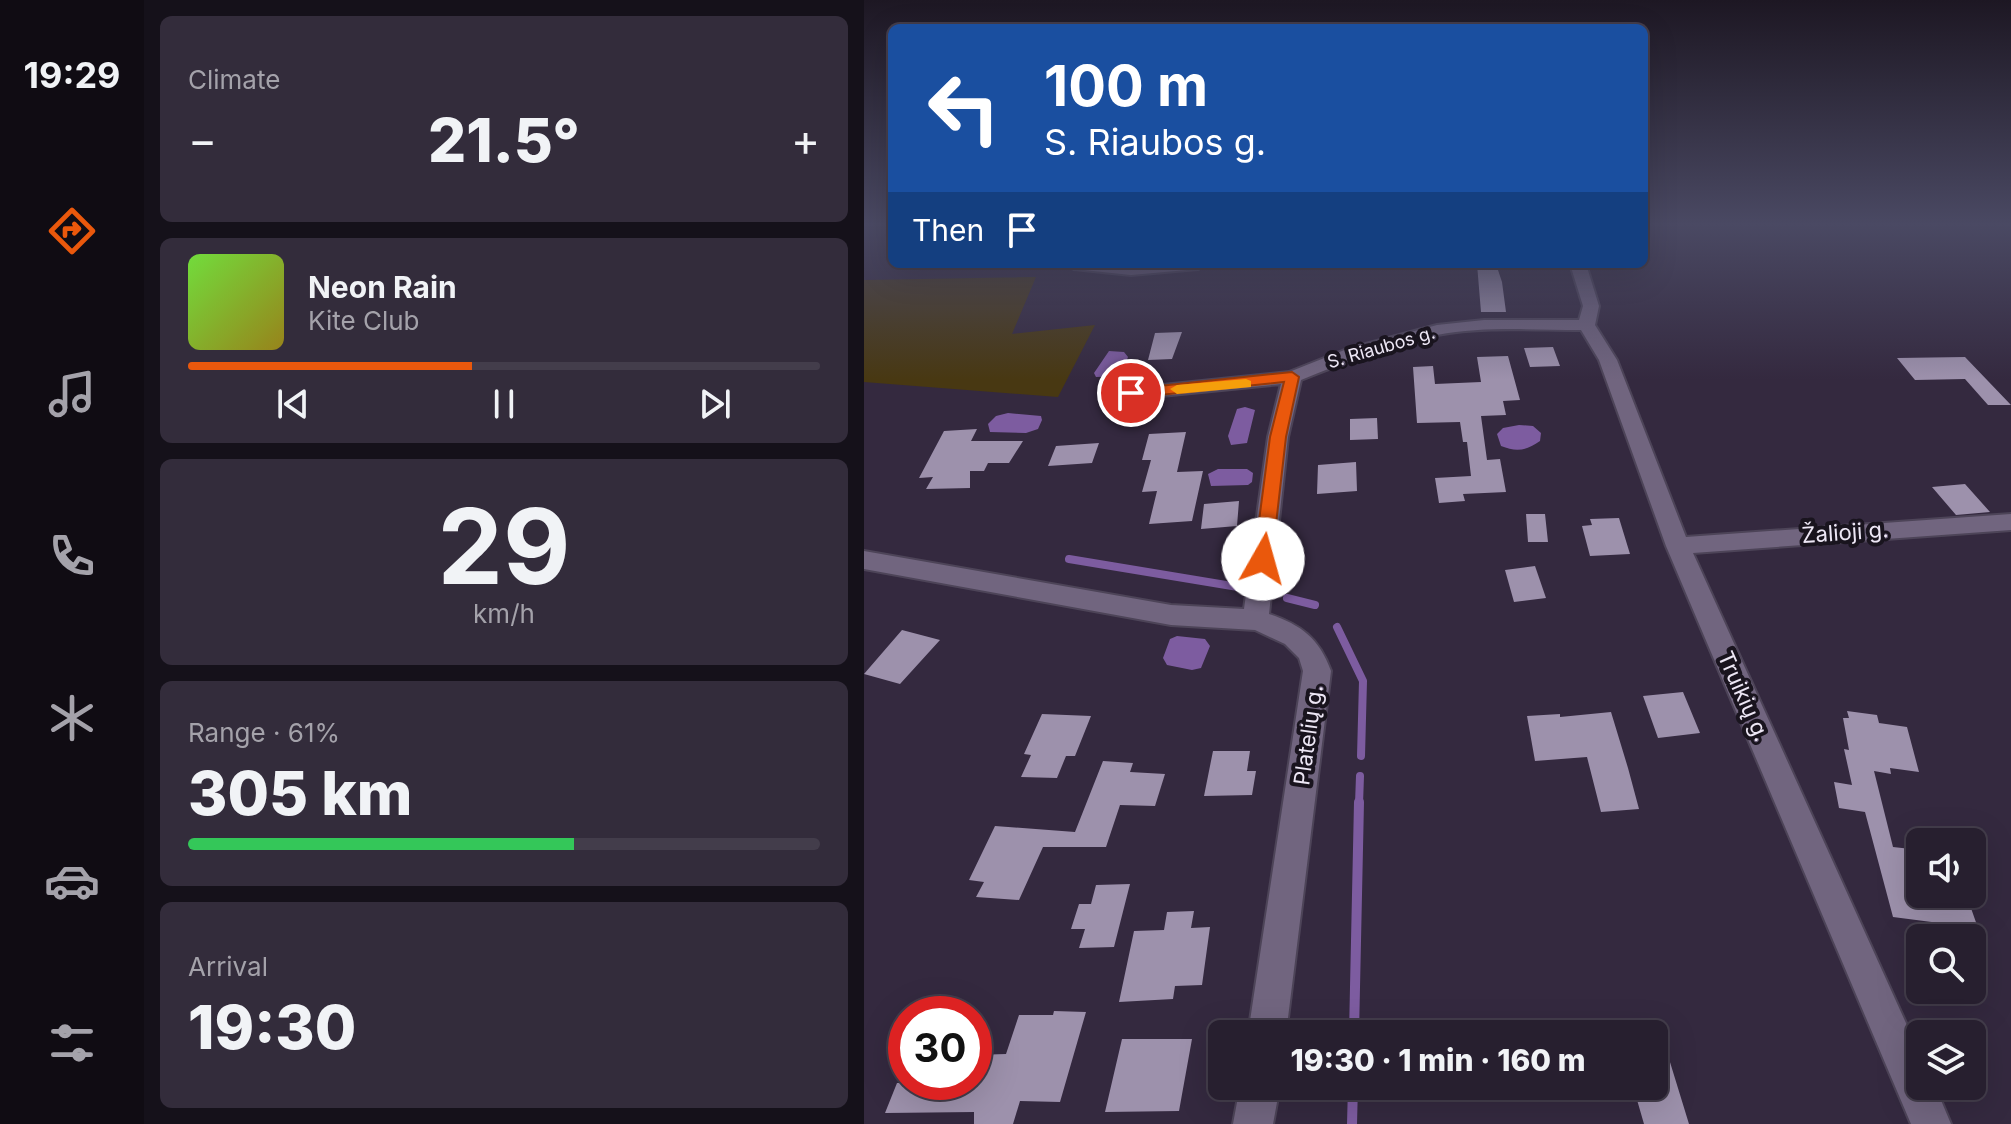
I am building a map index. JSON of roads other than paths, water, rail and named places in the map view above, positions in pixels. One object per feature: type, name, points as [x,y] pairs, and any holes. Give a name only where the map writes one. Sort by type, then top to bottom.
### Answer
[{"type":"street","points":[[1582,275],[1591,306],[1586,325]]},
{"type":"street","name":"S. Riaubos g.","points":[[1131,393],[1292,377],[1353,353],[1437,330],[1484,325],[1586,325]]},
{"type":"street","name":"Truikių g.","points":[[1586,325],[1608,360],[1678,546],[1931,1124]]},
{"type":"street","points":[[1255,620],[1278,437],[1292,377]]},
{"type":"street","name":"Žalioji g.","points":[[1678,546],[2011,522]]},
{"type":"street","name":"Platelių g.","points":[[864,560],[1171,615],[1255,620],[1283,628],[1304,642],[1313,655],[1317,671],[1269,1020]]},
{"type":"street","points":[[1253,1124],[1257,1100]]},
{"type":"waterway","points":[[1069,559],[1238,587]]},
{"type":"waterway","points":[[1287,598],[1315,605]]},
{"type":"waterway","points":[[1337,627],[1363,681],[1361,756]]},
{"type":"waterway","points":[[1359,804],[1360,776]]},
{"type":"waterway","points":[[1354,1020],[1359,802]]},
{"type":"waterway","points":[[1352,1124],[1353,1100]]}]
